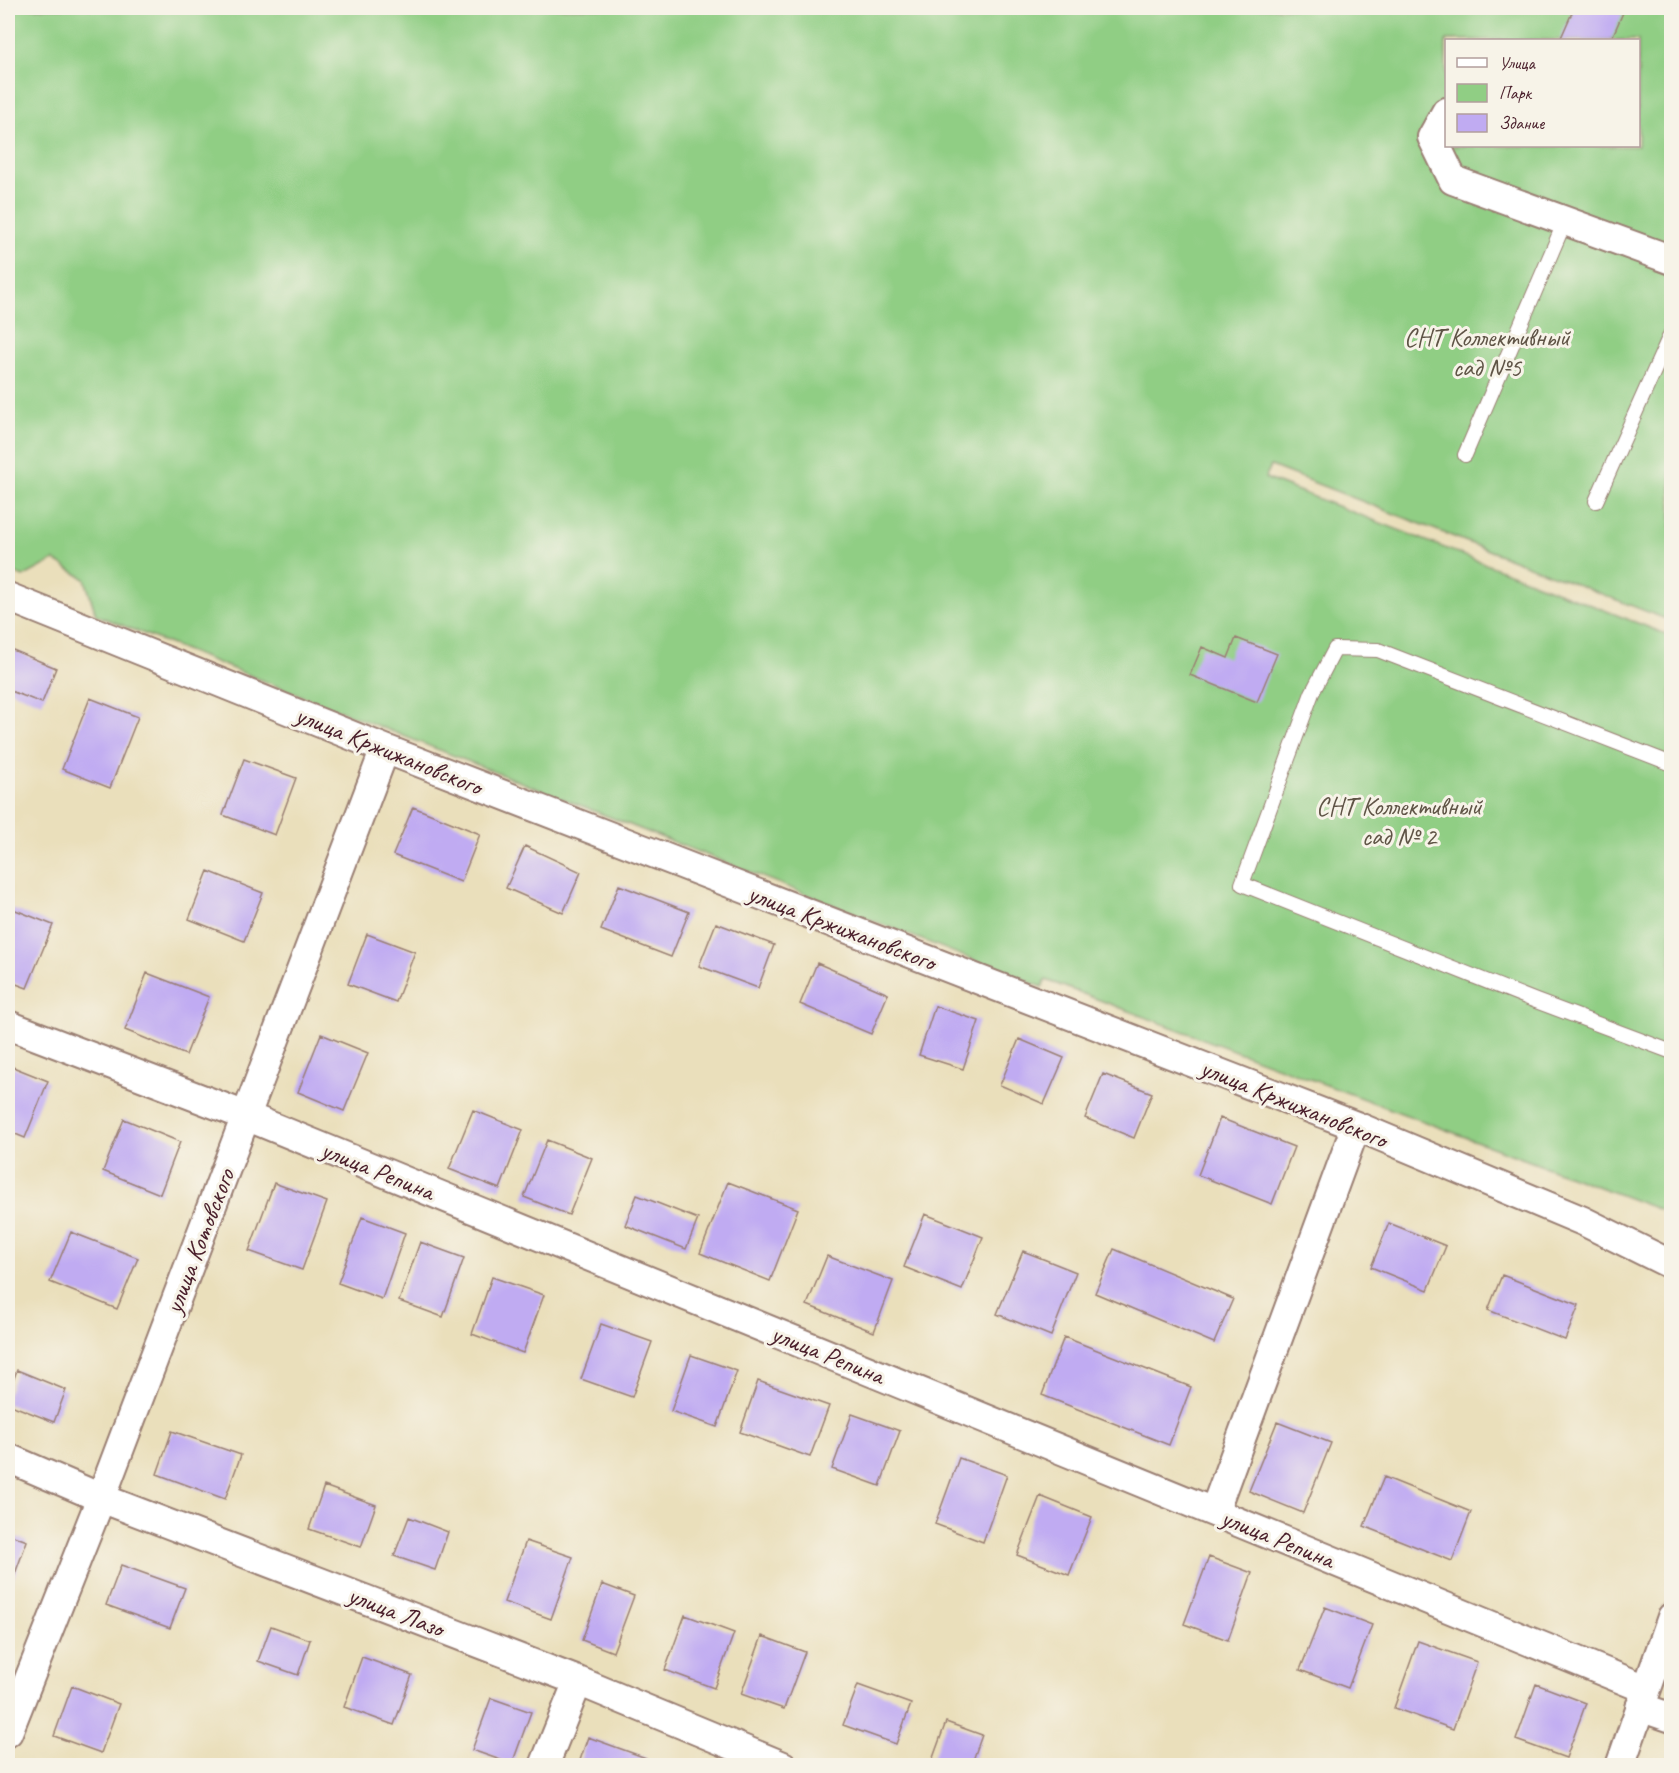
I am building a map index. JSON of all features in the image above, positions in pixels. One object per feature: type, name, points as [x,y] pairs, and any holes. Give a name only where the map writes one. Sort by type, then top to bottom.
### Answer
[{"type":"street","points":[[1445,114],[1432,137],[1454,180],[1671,260]]},
{"type":"street","name":"улица Кржижановского","points":[[8,597],[385,749],[1356,1126],[1583,1221],[1671,1265]]},
{"type":"street","name":"улица Котовского","points":[[8,1732],[101,1498],[385,749]]},
{"type":"street","name":"улица Репина","points":[[8,1025],[246,1116],[1214,1512],[1643,1698],[1671,1718]]},
{"type":"street","points":[[1214,1512],[1356,1126]]},
{"type":"street","name":"улица Лазо","points":[[8,1458],[101,1498],[578,1681],[783,1766]]},
{"type":"street","points":[[1620,1766],[1671,1617]]},
{"type":"street","points":[[544,1766],[578,1681]]},
{"type":"lane","points":[[1465,455],[1565,221]]},
{"type":"lane","points":[[1596,501],[1671,331]]},
{"type":"lane","points":[[1671,764],[1378,650],[1335,649],[1312,693],[1242,885],[1671,1052]]},
{"type":"green space","points":[[8,8],[1671,8],[1671,621],[1271,466],[1265,478],[1671,636],[1671,1214],[1046,980],[1042,987],[96,615],[85,579],[54,560],[23,577],[8,570]]},
{"type":"building","points":[[1574,8],[1625,8],[1611,39],[1560,39]]},
{"type":"building","points":[[1236,638],[1277,654],[1257,702],[1190,675],[1202,647],[1228,658]]},
{"type":"building","points":[[8,648],[56,668],[42,703],[8,690]]},
{"type":"building","points":[[90,698],[138,717],[110,788],[62,769]]},
{"type":"building","points":[[244,759],[296,778],[275,835],[223,815]]},
{"type":"building","points":[[413,807],[480,834],[461,882],[393,855]]},
{"type":"building","points":[[525,846],[581,872],[563,913],[506,888]]},
{"type":"building","points":[[208,871],[263,893],[244,941],[189,919]]},
{"type":"building","points":[[619,885],[689,912],[671,957],[601,930]]},
{"type":"building","points":[[8,907],[53,925],[27,988],[8,981]]},
{"type":"building","points":[[716,923],[774,945],[758,988],[699,966]]},
{"type":"building","points":[[367,934],[415,952],[396,1002],[348,984]]},
{"type":"building","points":[[817,963],[888,994],[871,1034],[800,1004]]},
{"type":"building","points":[[147,973],[209,997],[186,1055],[125,1030]]},
{"type":"building","points":[[935,1006],[979,1021],[963,1069],[919,1055]]},
{"type":"building","points":[[321,1034],[368,1053],[344,1111],[298,1092]]},
{"type":"building","points":[[1019,1039],[1064,1058],[1044,1104],[1000,1085]]},
{"type":"building","points":[[13,1067],[48,1081],[25,1138],[8,1131],[8,1081]]},
{"type":"building","points":[[1103,1074],[1152,1093],[1134,1138],[1085,1118]]},
{"type":"building","points":[[473,1110],[523,1130],[500,1189],[449,1169]]},
{"type":"building","points":[[1220,1118],[1294,1147],[1272,1204],[1198,1175]]},
{"type":"building","points":[[124,1119],[180,1142],[160,1194],[103,1171]]},
{"type":"building","points":[[547,1140],[592,1158],[569,1215],[524,1197]]},
{"type":"building","points":[[728,1182],[798,1209],[770,1281],[700,1253]]},
{"type":"building","points":[[274,1183],[327,1202],[302,1270],[249,1251]]},
{"type":"building","points":[[637,1195],[698,1219],[686,1249],[625,1225]]},
{"type":"building","points":[[925,1214],[983,1237],[962,1290],[904,1267]]},
{"type":"building","points":[[362,1217],[405,1233],[382,1299],[338,1283]]},
{"type":"building","points":[[1389,1223],[1446,1246],[1428,1290],[1371,1267]]},
{"type":"building","points":[[71,1232],[138,1258],[117,1309],[50,1282]]},
{"type":"building","points":[[420,1242],[464,1258],[443,1317],[399,1301]]},
{"type":"building","points":[[1114,1249],[1233,1299],[1214,1343],[1095,1293]]},
{"type":"building","points":[[1023,1251],[1076,1272],[1051,1336],[997,1314]]},
{"type":"building","points":[[827,1256],[893,1281],[874,1332],[807,1305]]},
{"type":"building","points":[[1502,1275],[1579,1305],[1565,1340],[1488,1310]]},
{"type":"building","points":[[492,1277],[544,1295],[523,1353],[472,1334]]},
{"type":"building","points":[[601,1324],[652,1342],[632,1397],[581,1379]]},
{"type":"building","points":[[1064,1337],[1191,1387],[1169,1445],[1042,1395]]},
{"type":"building","points":[[691,1355],[737,1371],[717,1427],[671,1411]]},
{"type":"building","points":[[17,1370],[66,1390],[54,1422],[8,1404],[8,1395]]},
{"type":"building","points":[[758,1381],[829,1406],[810,1457],[740,1432]]},
{"type":"building","points":[[852,1414],[900,1431],[880,1486],[832,1469]]},
{"type":"building","points":[[1277,1422],[1331,1443],[1303,1513],[1249,1491]]},
{"type":"building","points":[[172,1431],[241,1455],[225,1499],[157,1474]]},
{"type":"building","points":[[959,1458],[1007,1475],[983,1542],[935,1524]]},
{"type":"building","points":[[1384,1477],[1471,1512],[1452,1561],[1364,1526]]},
{"type":"building","points":[[324,1486],[376,1505],[361,1547],[309,1529]]},
{"type":"building","points":[[1040,1496],[1092,1517],[1069,1575],[1017,1555]]},
{"type":"building","points":[[409,1517],[448,1532],[435,1570],[394,1556]]},
{"type":"building","points":[[8,1534],[27,1541],[8,1593]]},
{"type":"building","points":[[526,1541],[573,1557],[551,1619],[504,1602]]},
{"type":"building","points":[[1209,1557],[1252,1573],[1228,1640],[1184,1624]]},
{"type":"building","points":[[121,1565],[185,1588],[170,1628],[106,1605]]},
{"type":"building","points":[[602,1584],[634,1596],[613,1652],[582,1640]]},
{"type":"building","points":[[1325,1607],[1372,1625],[1348,1688],[1300,1670]]},
{"type":"building","points":[[685,1615],[734,1633],[714,1688],[665,1670]]},
{"type":"building","points":[[271,1626],[310,1640],[298,1675],[258,1661]]},
{"type":"building","points":[[762,1636],[805,1652],[784,1709],[741,1694]]},
{"type":"building","points":[[1418,1641],[1477,1662],[1453,1729],[1394,1708]]},
{"type":"building","points":[[362,1657],[412,1675],[394,1725],[344,1707]]},
{"type":"building","points":[[1536,1684],[1586,1703],[1566,1758],[1516,1740]]},
{"type":"building","points":[[858,1685],[911,1704],[896,1744],[843,1725]]},
{"type":"building","points":[[72,1686],[119,1704],[101,1753],[54,1736]]},
{"type":"building","points":[[491,1698],[531,1712],[512,1764],[472,1750]]},
{"type":"building","points":[[946,1722],[982,1735],[971,1766],[930,1766]]},
{"type":"building","points":[[588,1737],[646,1758],[643,1766],[578,1766]]},
{"type":"park label","name":"СНТ Коллективный сад №5","points":[[1487,352]]},
{"type":"park label","name":"СНТ Коллективный сад № 2","points":[[1399,821]]}]
